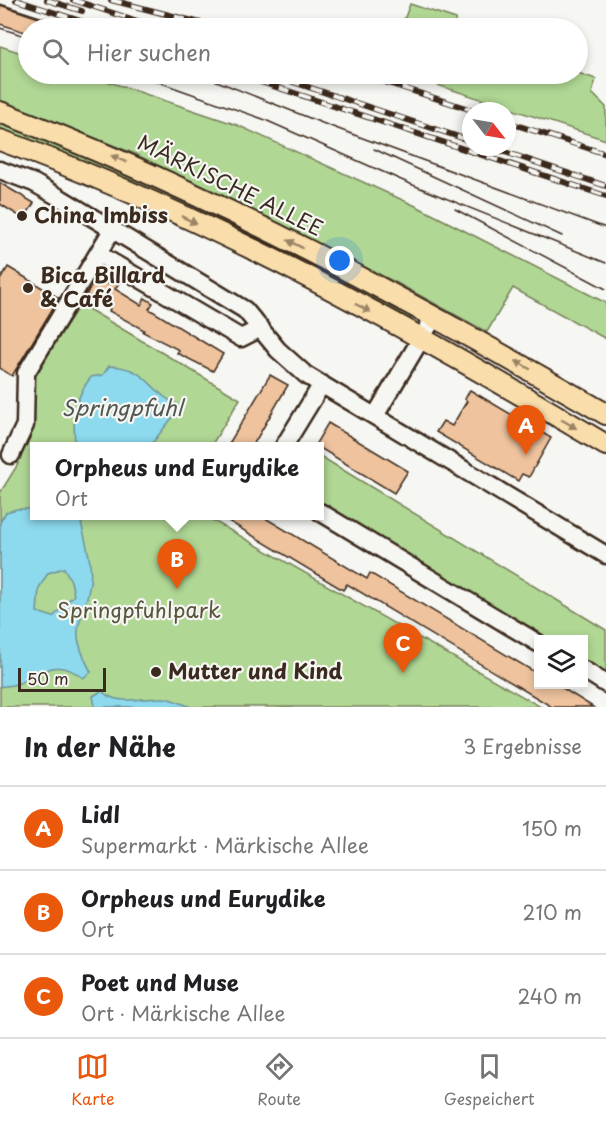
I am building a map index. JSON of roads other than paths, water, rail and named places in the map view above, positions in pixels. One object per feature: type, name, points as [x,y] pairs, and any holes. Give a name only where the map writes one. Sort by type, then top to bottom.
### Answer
[{"type":"main road","name":"MÄRKISCHE ALLEE","points":[[0,112],[160,177],[325,258],[606,414]]},
{"type":"main road","points":[[0,140],[149,201],[307,278],[421,339],[606,445]]},
{"type":"street","points":[[0,170],[34,183],[245,310],[293,364],[322,384],[606,555]]},
{"type":"street","points":[[11,455],[25,425],[26,373],[112,230]]},
{"type":"street","points":[[98,254],[241,338],[261,328]]},
{"type":"street","points":[[375,416],[434,317]]},
{"type":"street","points":[[288,442],[322,384]]},
{"type":"street","points":[[324,514],[534,641]]},
{"type":"street","points":[[588,673],[606,684]]},
{"type":"water","name":"Springpfuhl","points":[[109,366],[123,367],[141,376],[160,394],[177,404],[176,413],[153,442],[75,442],[74,418],[81,394],[91,377],[103,375]]},
{"type":"water","points":[[17,509],[30,509],[30,520],[81,520],[91,575],[87,598],[78,626],[79,644],[91,672],[83,678],[71,670],[60,667],[41,672],[22,682],[0,686],[0,522],[6,512]],"holes":[[[64,568],[71,581],[74,595],[53,617],[37,612],[39,588],[48,573]]]},
{"type":"water","points":[[102,691],[115,699],[164,698],[191,707],[95,707],[93,696]]},
{"type":"tram line","points":[[0,4],[43,18]]},
{"type":"tram line","points":[[0,28],[18,34]]},
{"type":"tram line","points":[[164,84],[263,119],[408,183],[606,263]]},
{"type":"tram line","points":[[224,84],[322,123],[606,228]]},
{"type":"tram line","points":[[374,149],[562,236]]},
{"type":"tram line","points":[[455,209],[606,289]]},
{"type":"railway","points":[[16,0],[71,18]]},
{"type":"railway","points":[[47,0],[82,11]]},
{"type":"railway","points":[[73,0],[128,18]]},
{"type":"railway","points":[[111,0],[181,18]]},
{"type":"railway","points":[[267,84],[606,196]]},
{"type":"railway","points":[[299,84],[462,138]]},
{"type":"railway","points":[[391,84],[462,107]]},
{"type":"railway","points":[[516,125],[606,154]]},
{"type":"railway","points":[[516,156],[606,186]]},
{"type":"place","name":"China Imbiss","points":[[22,216]]},
{"type":"place","name":"Bica Billard & Café","points":[[28,288]]},
{"type":"place","name":"Lidl","points":[[526,455]]},
{"type":"place","name":"Orpheus und Eurydike","points":[[177,589]]},
{"type":"place","name":"Mutter und Kind","points":[[156,672]]},
{"type":"place","name":"Poet und Muse","points":[[403,673]]},
{"type":"park label","name":"Springpfuhlpark","points":[[139,611]]}]
